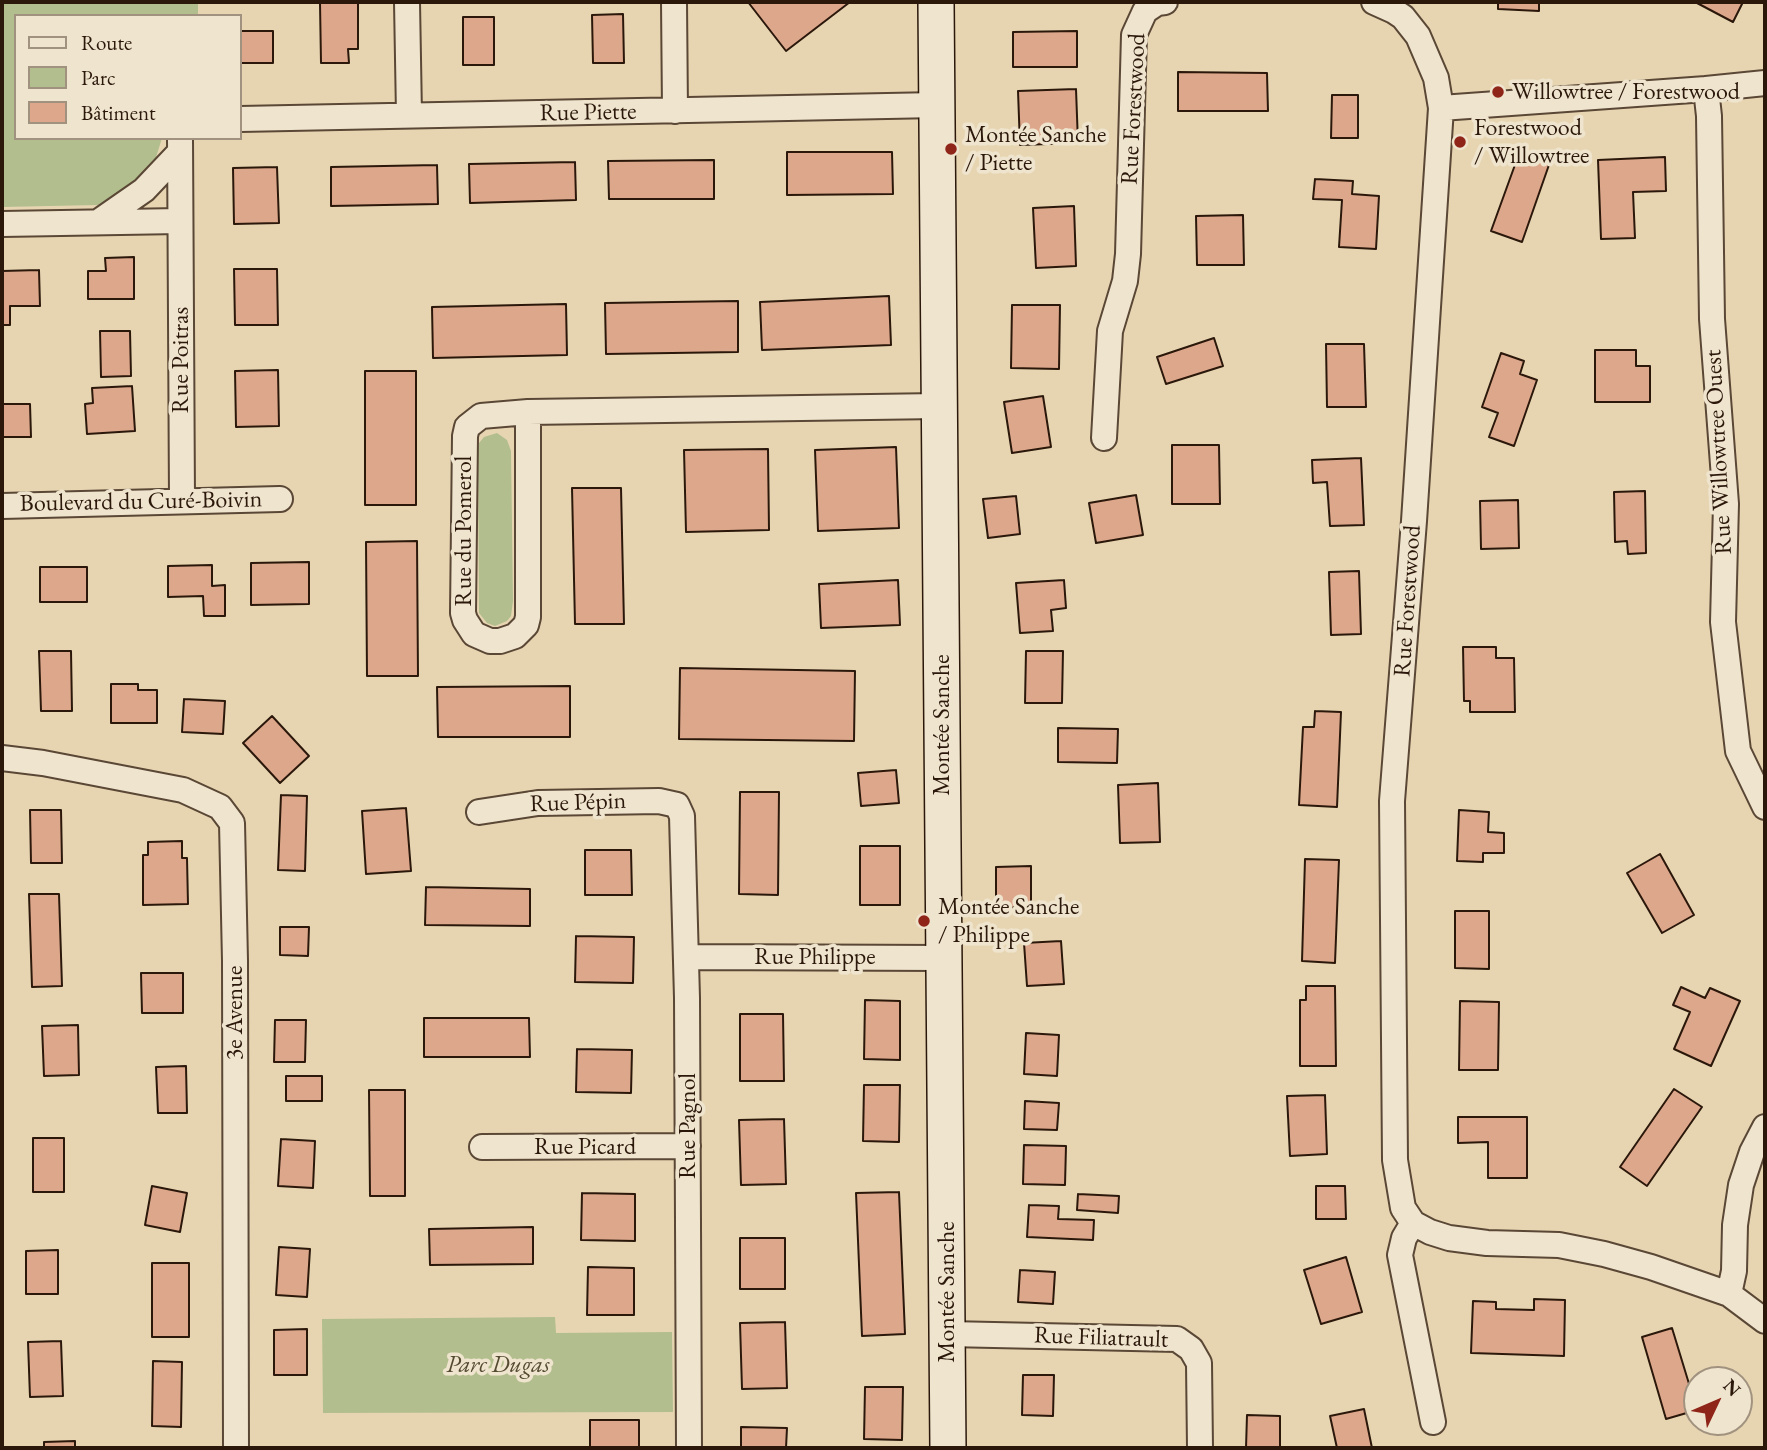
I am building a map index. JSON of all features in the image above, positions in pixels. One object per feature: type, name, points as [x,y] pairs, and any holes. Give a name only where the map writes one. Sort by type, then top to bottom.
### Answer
[{"type":"street","points":[[408,2],[409,115]]},
{"type":"street","points":[[674,2],[675,111]]},
{"type":"street","name":"Montée Sanche","points":[[936,2],[948,1448]]},
{"type":"street","name":"Rue Forestwood","points":[[1104,438],[1110,331],[1125,281],[1128,254],[1134,35],[1145,11],[1157,3],[1165,2]]},
{"type":"street","name":"Rue Forestwood","points":[[1374,2],[1394,10],[1412,26],[1436,78],[1441,108],[1412,560],[1392,801],[1395,1160],[1403,1208],[1413,1223]]},
{"type":"street","points":[[1441,108],[1765,83]]},
{"type":"street","name":"Rue Willowtree Ouest","points":[[1706,89],[1709,116],[1712,319],[1726,505],[1723,622],[1738,751],[1765,807]]},
{"type":"street","name":"Rue Piette","points":[[242,119],[937,105]]},
{"type":"street","points":[[2,224],[180,220],[180,145]]},
{"type":"street","points":[[97,222],[144,190],[180,145]]},
{"type":"street","name":"Rue Poitras","points":[[180,220],[183,500]]},
{"type":"street","name":"Rue du Pomerol","points":[[528,412],[528,617],[526,625],[515,636],[490,641],[474,634],[463,613],[465,436],[467,427],[481,416],[528,412],[939,406]]},
{"type":"street","name":"Boulevard du Curé-Boivin","points":[[2,506],[280,499]]},
{"type":"street","name":"3e Avenue","points":[[2,758],[43,763],[183,790],[220,807],[232,822],[235,961],[236,1448]]},
{"type":"street","name":"Rue Pépin","points":[[479,812],[530,804],[598,800],[677,804]]},
{"type":"street","name":"Rue Pagnol","points":[[677,804],[684,824],[689,1448]]},
{"type":"street","name":"Rue Philippe","points":[[686,957],[944,958]]},
{"type":"street","points":[[1729,1294],[1734,1271],[1735,1225],[1741,1185],[1765,1127]]},
{"type":"street","name":"Rue Picard","points":[[482,1147],[688,1146]]},
{"type":"street","points":[[1433,1422],[1400,1255],[1404,1238],[1413,1223],[1449,1238],[1487,1243],[1559,1245],[1651,1267],[1729,1294],[1765,1321]]},
{"type":"street","name":"Rue Filiatrault","points":[[948,1334],[1177,1339],[1191,1349],[1199,1363],[1200,1448]]},
{"type":"green space","points":[[2,2],[198,2],[198,14],[14,14],[14,140],[161,140],[153,167],[109,203],[2,207]]},
{"type":"green space","points":[[497,433],[507,440],[511,451],[513,601],[511,616],[507,621],[495,626],[487,623],[479,613],[478,450],[484,437]]},
{"type":"green space","name":"Parc Dugas","points":[[555,1317],[556,1333],[672,1332],[673,1412],[323,1413],[322,1319]]},
{"type":"building","points":[[748,2],[850,2],[786,51]]},
{"type":"building","points":[[1498,2],[1539,2],[1539,11],[1498,9]]},
{"type":"building","points":[[1697,2],[1743,2],[1733,22]]},
{"type":"building","points":[[320,3],[358,3],[358,49],[348,49],[349,63],[321,63]]},
{"type":"building","points":[[623,14],[624,63],[593,63],[592,15]]},
{"type":"building","points":[[463,17],[494,17],[494,65],[463,65]]},
{"type":"building","points":[[242,31],[273,31],[273,63],[242,63]]},
{"type":"building","points":[[1077,31],[1077,67],[1013,67],[1013,32]]},
{"type":"building","points":[[1178,72],[1267,73],[1268,111],[1178,111]]},
{"type":"building","points":[[1076,89],[1078,143],[1020,145],[1018,91]]},
{"type":"building","points":[[1332,95],[1358,95],[1358,138],[1331,138]]},
{"type":"building","points":[[1520,151],[1550,162],[1522,242],[1491,231]]},
{"type":"building","points":[[787,152],[892,152],[893,194],[787,195]]},
{"type":"building","points":[[1665,157],[1666,191],[1633,192],[1635,238],[1601,239],[1598,160]]},
{"type":"building","points":[[714,160],[714,199],[609,199],[608,161]]},
{"type":"building","points":[[575,162],[576,200],[470,203],[469,164]]},
{"type":"building","points":[[437,165],[438,204],[331,206],[331,167]]},
{"type":"building","points":[[277,167],[279,223],[234,224],[233,168]]},
{"type":"building","points":[[1315,179],[1353,181],[1352,194],[1379,196],[1376,249],[1339,247],[1342,200],[1313,199]]},
{"type":"building","points":[[1074,206],[1076,266],[1036,268],[1033,208]]},
{"type":"building","points":[[1243,215],[1244,265],[1197,265],[1196,216]]},
{"type":"building","points":[[134,257],[134,299],[88,299],[88,271],[106,271],[105,258]]},
{"type":"building","points":[[234,269],[277,269],[278,325],[235,325]]},
{"type":"building","points":[[39,270],[40,306],[10,306],[10,325],[2,325],[2,271]]},
{"type":"building","points":[[889,296],[891,345],[762,350],[760,302]]},
{"type":"building","points":[[738,301],[738,352],[606,354],[605,303]]},
{"type":"building","points":[[566,304],[567,355],[433,358],[432,307]]},
{"type":"building","points":[[1012,305],[1060,305],[1059,369],[1011,368]]},
{"type":"building","points":[[100,331],[130,331],[131,376],[101,377]]},
{"type":"building","points":[[1214,338],[1223,366],[1166,384],[1157,357]]},
{"type":"building","points":[[1326,344],[1364,344],[1366,407],[1327,407]]},
{"type":"building","points":[[1595,350],[1636,350],[1636,366],[1650,366],[1650,402],[1595,402]]},
{"type":"building","points":[[1501,353],[1524,361],[1520,374],[1537,380],[1514,446],[1489,437],[1498,413],[1482,407]]},
{"type":"building","points":[[278,370],[279,426],[236,427],[235,371]]},
{"type":"building","points":[[365,371],[416,371],[416,505],[365,505]]},
{"type":"building","points":[[132,386],[135,431],[87,434],[85,404],[93,403],[92,388]]},
{"type":"building","points":[[1043,396],[1051,447],[1012,453],[1004,402]]},
{"type":"building","points":[[2,404],[30,404],[31,437],[2,437]]},
{"type":"building","points":[[1172,445],[1219,445],[1220,504],[1172,504]]},
{"type":"building","points":[[896,447],[899,528],[818,531],[815,450]]},
{"type":"building","points":[[768,449],[769,530],[686,532],[684,450]]},
{"type":"building","points":[[1361,458],[1364,525],[1330,526],[1327,482],[1313,483],[1312,460]]},
{"type":"building","points":[[572,488],[621,488],[624,624],[575,624]]},
{"type":"building","points":[[1645,491],[1646,553],[1628,554],[1627,541],[1615,542],[1614,492]]},
{"type":"building","points":[[1136,495],[1143,535],[1096,543],[1089,503]]},
{"type":"building","points":[[1016,496],[1020,534],[988,538],[983,499]]},
{"type":"building","points":[[1518,500],[1519,548],[1481,549],[1480,501]]},
{"type":"building","points":[[417,541],[418,676],[367,676],[366,542]]},
{"type":"building","points":[[309,562],[309,604],[251,605],[251,563]]},
{"type":"building","points":[[212,565],[212,586],[225,585],[225,616],[204,616],[203,596],[168,597],[168,566]]},
{"type":"building","points":[[40,567],[87,567],[87,602],[40,602]]},
{"type":"building","points":[[1359,571],[1361,634],[1331,635],[1329,572]]},
{"type":"building","points":[[898,580],[900,625],[821,628],[819,584]]},
{"type":"building","points":[[1064,580],[1066,608],[1051,610],[1053,631],[1020,633],[1016,583]]},
{"type":"building","points":[[1463,647],[1496,647],[1496,658],[1514,658],[1515,712],[1470,712],[1470,701],[1464,701]]},
{"type":"building","points":[[39,651],[71,651],[72,711],[41,711]]},
{"type":"building","points":[[1026,651],[1063,651],[1062,703],[1025,703]]},
{"type":"building","points":[[680,668],[855,671],[854,741],[679,739]]},
{"type":"building","points":[[111,684],[138,684],[138,690],[157,690],[157,723],[111,723]]},
{"type":"building","points":[[570,686],[570,737],[438,737],[437,687]]},
{"type":"building","points":[[184,699],[225,701],[223,734],[182,732]]},
{"type":"building","points":[[1315,711],[1341,712],[1337,807],[1299,805],[1303,727],[1314,727]]},
{"type":"building","points":[[272,716],[309,756],[280,783],[243,743]]},
{"type":"building","points":[[1058,728],[1118,729],[1117,763],[1058,762]]},
{"type":"building","points":[[896,770],[899,803],[861,806],[858,773]]},
{"type":"building","points":[[1158,783],[1160,842],[1120,843],[1118,785]]},
{"type":"building","points":[[740,792],[779,792],[778,895],[739,894]]},
{"type":"building","points":[[281,795],[307,796],[305,871],[278,870]]},
{"type":"building","points":[[406,808],[411,871],[366,874],[362,811]]},
{"type":"building","points":[[30,810],[61,810],[62,863],[31,863]]},
{"type":"building","points":[[1459,810],[1489,812],[1488,832],[1504,833],[1504,853],[1483,853],[1483,862],[1457,861]]},
{"type":"building","points":[[182,841],[182,858],[187,858],[188,904],[143,905],[143,855],[148,855],[148,842]]},
{"type":"building","points":[[860,846],[900,846],[900,905],[860,905]]},
{"type":"building","points":[[585,850],[631,850],[632,895],[585,895]]},
{"type":"building","points":[[1660,854],[1694,915],[1662,933],[1627,873]]},
{"type":"building","points":[[1305,859],[1339,860],[1335,963],[1302,961]]},
{"type":"building","points":[[1031,866],[1031,907],[996,908],[996,867]]},
{"type":"building","points":[[426,887],[530,889],[530,926],[425,925]]},
{"type":"building","points":[[29,894],[59,894],[62,986],[32,987]]},
{"type":"building","points":[[1455,911],[1489,911],[1489,969],[1455,968]]},
{"type":"building","points":[[280,927],[309,927],[308,956],[280,955]]},
{"type":"building","points":[[576,936],[634,937],[633,983],[575,982]]},
{"type":"building","points":[[1061,941],[1064,984],[1027,986],[1024,943]]},
{"type":"building","points":[[141,973],[183,973],[183,1013],[142,1013]]},
{"type":"building","points":[[1306,986],[1335,986],[1336,1066],[1300,1066],[1300,1000],[1306,1000]]},
{"type":"building","points":[[1681,987],[1705,998],[1710,988],[1740,1001],[1711,1066],[1674,1049],[1690,1012],[1673,1005]]},
{"type":"building","points":[[865,1000],[900,1001],[900,1060],[864,1059]]},
{"type":"building","points":[[1460,1001],[1499,1002],[1498,1070],[1459,1070]]},
{"type":"building","points":[[740,1014],[783,1014],[784,1081],[740,1081]]},
{"type":"building","points":[[424,1018],[529,1018],[530,1057],[424,1057]]},
{"type":"building","points":[[275,1020],[306,1020],[305,1062],[274,1062]]},
{"type":"building","points":[[78,1025],[79,1075],[44,1076],[42,1026]]},
{"type":"building","points":[[1026,1033],[1059,1035],[1057,1076],[1024,1074]]},
{"type":"building","points":[[577,1049],[632,1050],[631,1093],[576,1092]]},
{"type":"building","points":[[186,1066],[187,1113],[158,1113],[156,1067]]},
{"type":"building","points":[[286,1076],[322,1076],[322,1101],[286,1101]]},
{"type":"building","points":[[864,1085],[900,1085],[899,1142],[863,1141]]},
{"type":"building","points":[[1674,1089],[1702,1107],[1647,1186],[1620,1167]]},
{"type":"building","points":[[369,1090],[405,1090],[405,1196],[370,1196]]},
{"type":"building","points":[[1325,1095],[1327,1154],[1290,1156],[1287,1096]]},
{"type":"building","points":[[1025,1101],[1059,1103],[1057,1130],[1024,1129]]},
{"type":"building","points":[[1458,1117],[1527,1117],[1527,1178],[1488,1178],[1488,1142],[1458,1143]]},
{"type":"building","points":[[784,1119],[786,1184],[741,1185],[739,1120]]},
{"type":"building","points":[[33,1138],[64,1138],[64,1192],[33,1192]]},
{"type":"building","points":[[281,1139],[315,1141],[313,1188],[278,1186]]},
{"type":"building","points":[[1024,1145],[1066,1146],[1065,1185],[1023,1184]]},
{"type":"building","points":[[152,1186],[187,1193],[180,1232],[145,1225]]},
{"type":"building","points":[[1316,1186],[1345,1186],[1346,1219],[1316,1219]]},
{"type":"building","points":[[899,1192],[905,1334],[862,1336],[856,1193]]},
{"type":"building","points":[[582,1193],[635,1194],[635,1241],[581,1240]]},
{"type":"building","points":[[1078,1194],[1119,1196],[1118,1213],[1077,1210]]},
{"type":"building","points":[[1029,1205],[1059,1206],[1058,1219],[1094,1220],[1093,1240],[1027,1237]]},
{"type":"building","points":[[533,1227],[533,1264],[430,1265],[429,1229]]},
{"type":"building","points":[[740,1238],[785,1238],[785,1289],[740,1289]]},
{"type":"building","points":[[279,1247],[310,1249],[307,1297],[276,1295]]},
{"type":"building","points":[[58,1250],[58,1294],[26,1294],[26,1251]]},
{"type":"building","points":[[1346,1257],[1362,1312],[1321,1324],[1304,1270]]},
{"type":"building","points":[[152,1263],[189,1263],[189,1337],[152,1337]]},
{"type":"building","points":[[588,1267],[634,1268],[634,1315],[587,1315]]},
{"type":"building","points":[[1020,1270],[1055,1272],[1053,1304],[1018,1302]]},
{"type":"building","points":[[1534,1299],[1565,1300],[1564,1356],[1471,1353],[1473,1301],[1496,1302],[1496,1309],[1534,1310]]},
{"type":"building","points":[[785,1322],[787,1388],[742,1389],[740,1323]]},
{"type":"building","points":[[1672,1328],[1684,1366],[1683,1414],[1666,1419],[1642,1337]]},
{"type":"building","points":[[307,1329],[307,1375],[274,1375],[274,1330]]},
{"type":"building","points":[[61,1341],[63,1396],[30,1397],[28,1342]]},
{"type":"building","points":[[153,1361],[182,1362],[181,1427],[152,1426]]},
{"type":"building","points":[[1023,1375],[1054,1375],[1053,1416],[1022,1415]]},
{"type":"building","points":[[865,1387],[903,1387],[902,1440],[864,1439]]},
{"type":"building","points":[[1364,1409],[1372,1448],[1337,1448],[1330,1416]]},
{"type":"building","points":[[1247,1415],[1280,1416],[1280,1448],[1246,1448]]},
{"type":"building","points":[[590,1420],[639,1420],[639,1448],[590,1448]]},
{"type":"building","points":[[741,1427],[787,1428],[786,1448],[741,1448]]},
{"type":"building","points":[[75,1441],[75,1448],[44,1448],[44,1442]]},
{"type":"place","name":"Willowtree / Forestwood","points":[[1498,92]]},
{"type":"place","name":"Forestwood / Willowtree","points":[[1460,142]]},
{"type":"place","name":"Montée Sanche / Piette","points":[[951,149]]},
{"type":"place","name":"Montée Sanche / Philippe","points":[[924,921]]}]
